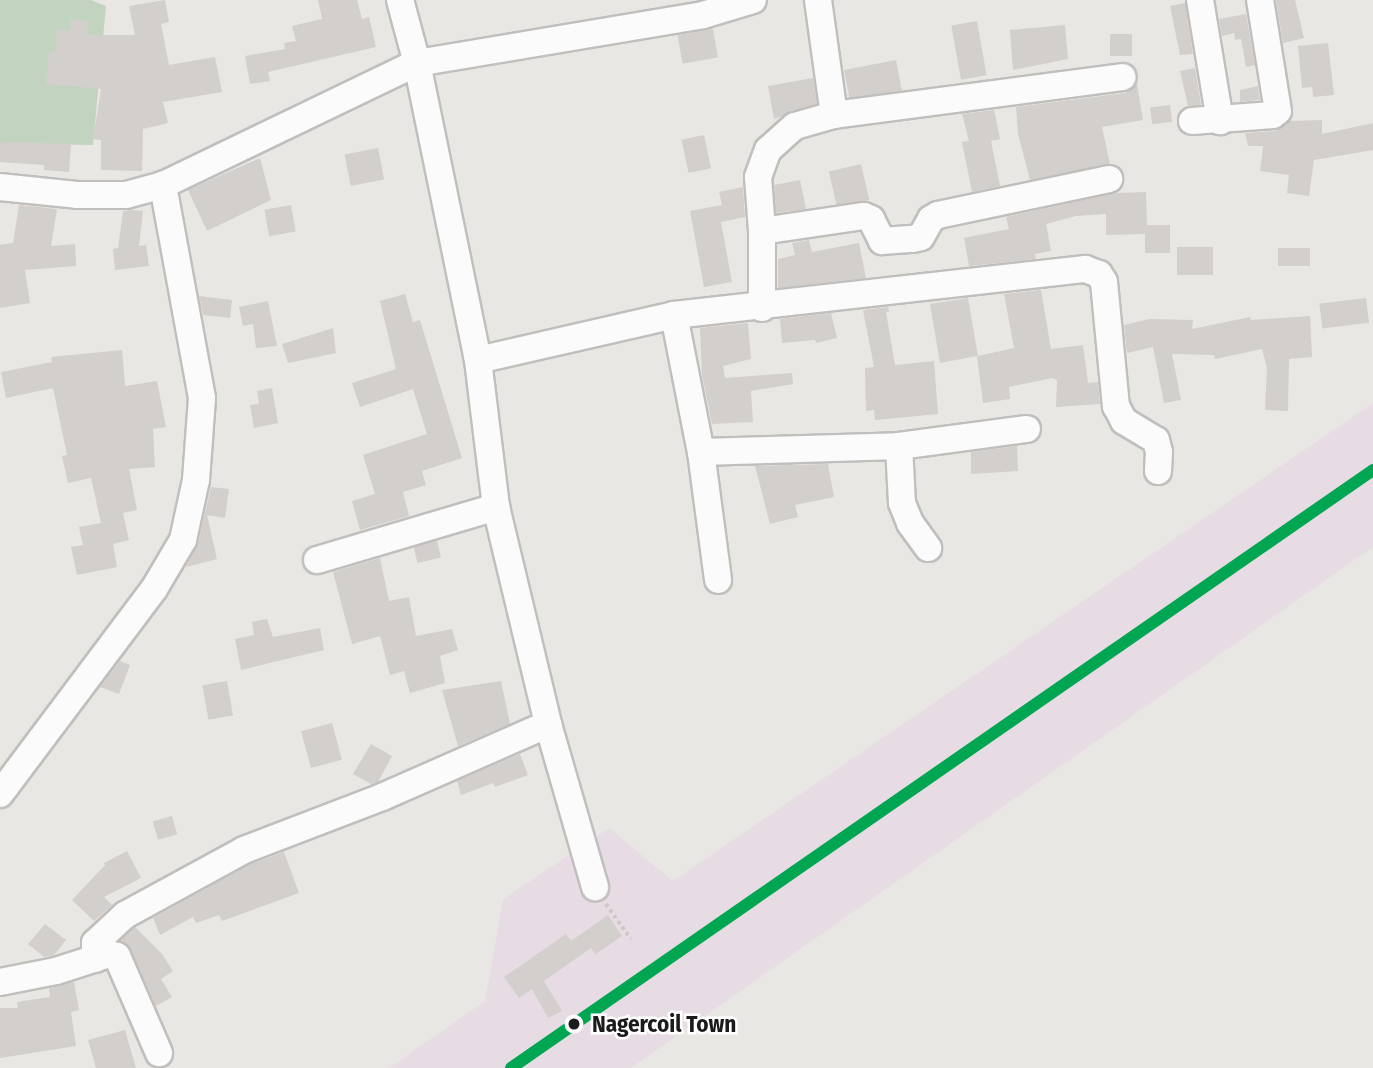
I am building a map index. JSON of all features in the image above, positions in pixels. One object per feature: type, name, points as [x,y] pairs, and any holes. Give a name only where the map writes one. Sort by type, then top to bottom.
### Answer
[{"type":"street","points":[[401,0],[417,63],[478,360],[496,507],[548,724],[594,887]]},
{"type":"street","points":[[0,187],[76,195],[126,195],[163,186],[417,63],[703,15],[753,0]]},
{"type":"street","points":[[818,0],[834,115]]},
{"type":"street","points":[[1200,0],[1220,121]]},
{"type":"street","points":[[1192,121],[1273,116],[1278,111],[1260,0]]},
{"type":"street","points":[[762,308],[762,231],[758,177],[768,150],[795,126],[834,115],[1123,77]]},
{"type":"street","points":[[762,231],[864,216],[871,219],[882,241],[913,239],[921,237],[931,219],[938,215],[1109,179]]},
{"type":"street","points":[[2,789],[154,589],[183,540],[196,480],[202,398],[163,186]]},
{"type":"street","points":[[478,360],[674,315],[762,308],[1093,271],[1104,282],[1116,406],[1124,421],[1156,440],[1159,452],[1158,471]]},
{"type":"street","points":[[674,315],[701,452],[718,580]]},
{"type":"street","points":[[701,452],[899,446],[1027,429]]},
{"type":"street","points":[[899,446],[905,510],[928,548]]},
{"type":"street","points":[[317,560],[496,507]]},
{"type":"street","points":[[94,959],[95,943],[125,915],[244,850],[382,797],[548,724]]},
{"type":"street","points":[[0,982],[56,971],[113,954],[121,960],[159,1053]]},
{"type":"path","points":[[594,887],[631,939]]},
{"type":"shaded area","points":[[1373,403],[1373,547],[631,1068],[389,1068],[485,1001],[503,899],[609,828],[673,881]]},
{"type":"green space","points":[[0,0],[91,0],[106,6],[93,145],[0,144]]},
{"type":"building","points":[[165,0],[169,22],[161,24],[169,65],[215,57],[222,92],[163,102],[168,123],[143,129],[142,171],[101,170],[101,140],[93,139],[101,89],[46,84],[49,51],[55,52],[57,29],[70,31],[71,19],[89,21],[87,35],[135,35],[129,6]]},
{"type":"building","points":[[318,0],[357,0],[362,19],[369,17],[376,47],[268,72],[270,81],[250,84],[245,56],[285,49],[284,43],[296,41],[292,26],[322,19]]},
{"type":"building","points":[[1276,0],[1295,0],[1304,38],[1283,43]]},
{"type":"building","points":[[1185,3],[1193,54],[1180,55],[1170,6]]},
{"type":"building","points":[[1246,14],[1255,65],[1246,67],[1241,39],[1235,40],[1234,33],[1222,36],[1219,19]]},
{"type":"building","points":[[977,21],[987,75],[961,80],[951,26]]},
{"type":"building","points":[[1065,25],[1068,59],[1013,70],[1010,30]]},
{"type":"building","points":[[713,29],[718,58],[683,64],[678,35]]},
{"type":"building","points":[[1110,34],[1132,34],[1132,56],[1110,56]]},
{"type":"building","points":[[1328,43],[1334,95],[1313,97],[1312,87],[1302,88],[1298,46]]},
{"type":"building","points":[[896,60],[902,90],[850,101],[844,70]]},
{"type":"building","points":[[1195,68],[1201,105],[1188,106],[1180,71]]},
{"type":"building","points":[[813,78],[817,104],[774,119],[768,86]]},
{"type":"building","points":[[1137,84],[1143,120],[1102,127],[1110,164],[1030,180],[1018,134],[1016,107],[1125,93]]},
{"type":"building","points":[[1258,86],[1260,100],[1240,102],[1240,90]]},
{"type":"building","points":[[1170,105],[1172,122],[1152,124],[1150,107]]},
{"type":"building","points":[[994,110],[1000,139],[991,141],[1000,186],[972,192],[962,142],[969,141],[962,114]]},
{"type":"building","points":[[1322,120],[1322,134],[1373,123],[1373,150],[1314,160],[1309,196],[1287,193],[1289,175],[1260,171],[1263,146],[1248,146],[1245,133],[1275,131],[1290,121]]},
{"type":"building","points":[[704,135],[711,168],[689,173],[682,140]]},
{"type":"building","points":[[0,142],[71,144],[69,172],[44,170],[44,165],[0,162]]},
{"type":"building","points":[[378,148],[384,179],[351,186],[345,154]]},
{"type":"building","points":[[260,158],[271,200],[207,231],[188,190]]},
{"type":"building","points":[[861,164],[869,200],[837,207],[829,171]]},
{"type":"building","points":[[800,180],[806,209],[776,213],[774,185]]},
{"type":"building","points":[[743,187],[745,217],[721,222],[732,282],[704,287],[690,211],[722,205],[719,192]]},
{"type":"building","points":[[1146,192],[1147,225],[1170,225],[1170,253],[1145,253],[1145,234],[1106,235],[1106,214],[1076,216],[1046,224],[1051,251],[1035,254],[1036,259],[969,266],[964,238],[1009,229],[1006,217],[1116,193]]},
{"type":"building","points":[[19,205],[57,209],[51,246],[75,244],[76,266],[25,270],[30,303],[0,308],[0,245],[13,243]]},
{"type":"building","points":[[291,205],[296,232],[269,236],[264,210]]},
{"type":"building","points":[[123,211],[143,211],[139,246],[146,245],[149,266],[115,270],[113,249],[118,248]]},
{"type":"building","points":[[809,240],[812,252],[859,243],[866,278],[778,288],[778,259],[795,255],[792,243]]},
{"type":"building","points":[[1177,247],[1213,247],[1213,275],[1177,275]]},
{"type":"building","points":[[1278,248],[1310,248],[1310,266],[1278,266]]},
{"type":"building","points":[[1041,290],[1051,349],[1083,345],[1088,383],[1098,382],[1100,404],[1056,407],[1057,380],[1052,378],[1009,387],[1010,399],[983,403],[977,356],[940,363],[930,304],[968,298],[978,356],[1014,348],[1004,294]]},
{"type":"building","points":[[405,294],[413,322],[420,320],[462,458],[422,471],[426,485],[403,492],[409,516],[360,530],[352,501],[375,494],[363,455],[427,434],[413,389],[360,407],[352,383],[396,369],[380,301]]},
{"type":"building","points":[[199,296],[232,300],[230,318],[203,315]]},
{"type":"building","points":[[1366,298],[1369,323],[1322,329],[1319,304]]},
{"type":"building","points":[[268,301],[277,346],[256,348],[253,324],[243,326],[239,307]]},
{"type":"building","points":[[888,307],[889,312],[886,312],[895,365],[934,361],[938,414],[875,420],[874,410],[866,411],[865,368],[874,367],[863,310]]},
{"type":"building","points":[[831,313],[837,338],[816,343],[815,340],[782,343],[780,319]]},
{"type":"building","points":[[1310,316],[1312,357],[1289,359],[1288,411],[1265,410],[1267,368],[1262,349],[1215,359],[1214,355],[1172,354],[1181,400],[1164,403],[1153,347],[1127,353],[1124,325],[1149,319],[1193,320],[1192,329],[1250,317],[1251,320]]},
{"type":"building","points":[[748,323],[751,359],[723,366],[725,378],[792,373],[793,384],[751,391],[753,422],[712,424],[702,375],[700,328]]},
{"type":"building","points":[[333,328],[336,353],[288,363],[282,344]]},
{"type":"building","points":[[122,350],[125,386],[157,381],[166,427],[153,429],[155,467],[129,469],[137,510],[123,513],[129,540],[113,544],[117,567],[77,575],[71,547],[83,545],[79,527],[101,523],[91,478],[68,483],[62,456],[67,455],[53,388],[6,398],[1,372],[52,362],[51,357]]},
{"type":"building","points":[[272,388],[278,423],[254,428],[250,405],[259,404],[257,391]]},
{"type":"building","points":[[1017,446],[1018,471],[971,474],[971,452]]},
{"type":"building","points":[[828,464],[834,497],[795,505],[798,517],[770,524],[755,466]]},
{"type":"building","points":[[211,487],[229,489],[225,518],[207,515],[217,559],[186,567],[198,544]]},
{"type":"building","points":[[437,541],[441,558],[417,563],[414,546]]},
{"type":"building","points":[[380,558],[389,601],[409,597],[416,636],[452,629],[458,650],[440,656],[445,683],[410,693],[404,671],[390,675],[380,636],[352,644],[333,572]]},
{"type":"building","points":[[267,619],[273,637],[320,628],[324,650],[241,670],[235,639],[254,635],[252,622]]},
{"type":"building","points":[[120,661],[130,665],[119,694],[100,687]]},
{"type":"building","points":[[227,681],[233,715],[208,720],[202,685]]},
{"type":"building","points":[[501,681],[510,724],[458,746],[442,690]]},
{"type":"building","points":[[332,723],[342,760],[311,768],[301,731]]},
{"type":"building","points":[[371,744],[392,756],[378,782],[371,784],[353,774]]},
{"type":"building","points":[[520,754],[528,775],[495,787],[493,783],[461,795],[457,781]]},
{"type":"building","points":[[172,816],[177,834],[158,840],[153,822]]},
{"type":"building","points":[[127,851],[141,878],[104,897],[112,905],[94,921],[72,900],[104,863]]},
{"type":"building","points":[[284,852],[299,893],[222,921],[219,915],[196,923],[193,917],[160,935],[153,918],[251,864]]},
{"type":"building","points":[[608,915],[622,936],[596,954],[591,948],[544,981],[562,1011],[548,1018],[532,989],[519,998],[504,977],[566,934],[571,941]]},
{"type":"building","points":[[45,924],[66,940],[54,955],[44,957],[28,944]]},
{"type":"building","points":[[135,927],[162,954],[173,971],[161,979],[172,997],[156,1006],[131,950],[121,940]]},
{"type":"building","points":[[74,982],[79,1010],[71,1012],[76,1046],[0,1058],[0,1008],[18,1008],[17,1002],[50,997],[49,988]]},
{"type":"building","points":[[125,1030],[136,1068],[96,1068],[88,1040]]},
{"type":"transit line","points":[[511,1068],[1373,470]]},
{"type":"place","name":"Nagercoil Town","points":[[574,1024]]}]
